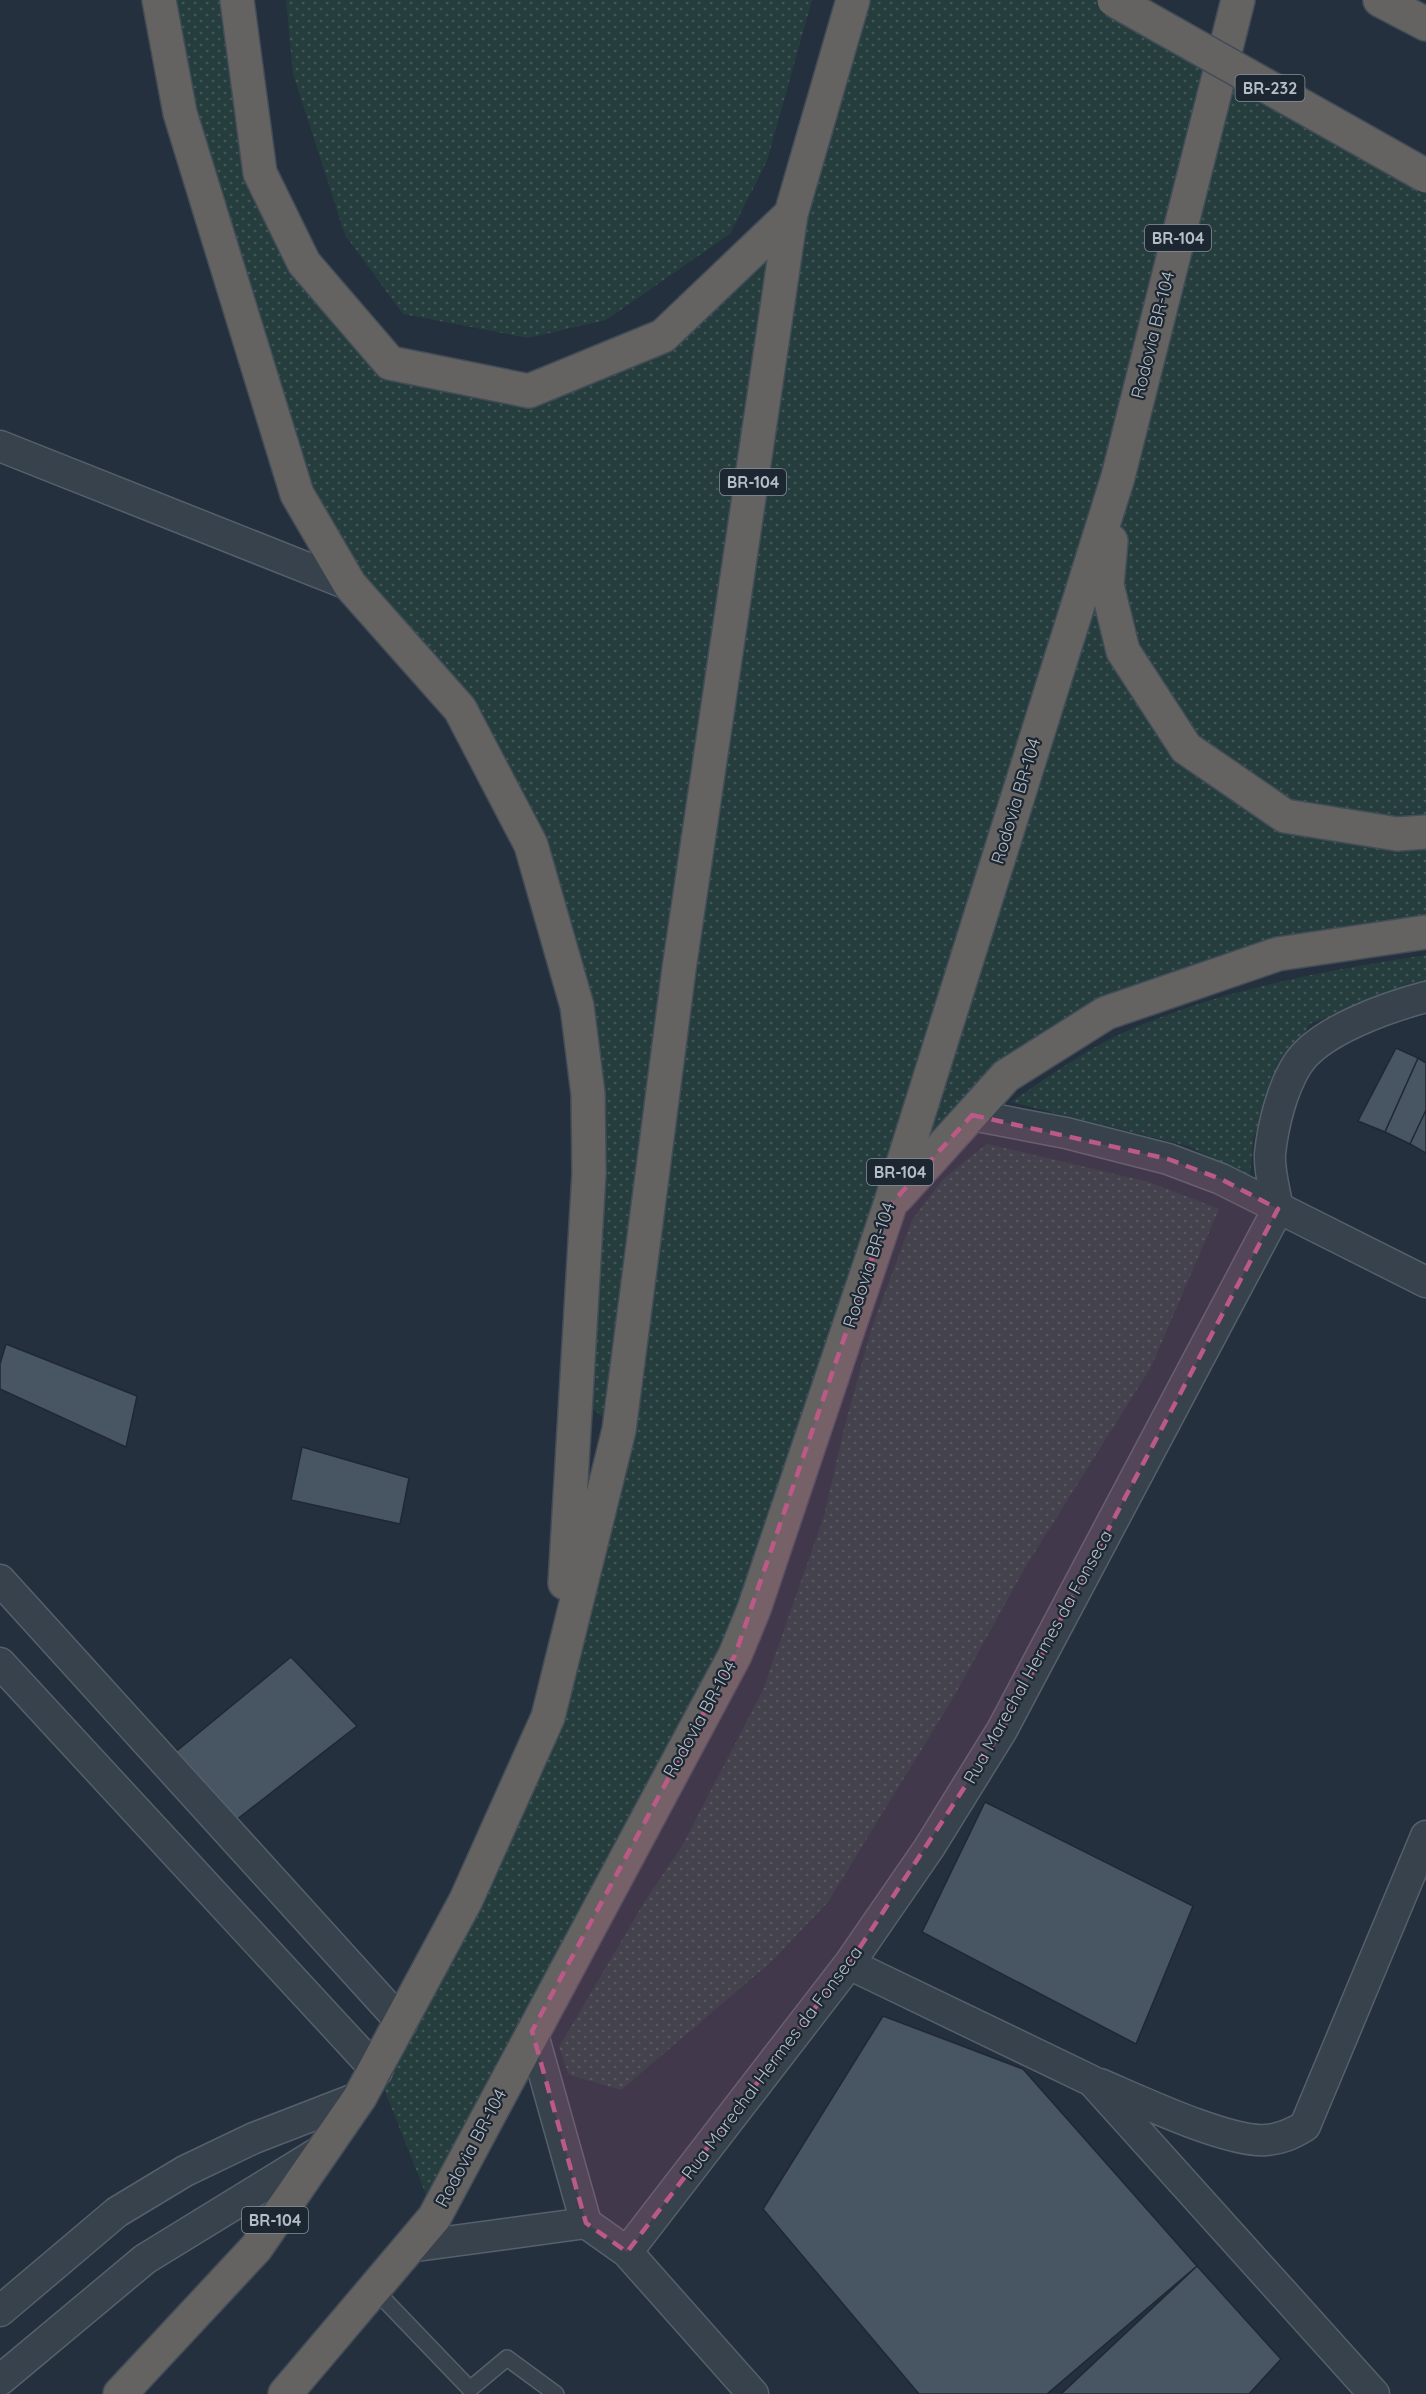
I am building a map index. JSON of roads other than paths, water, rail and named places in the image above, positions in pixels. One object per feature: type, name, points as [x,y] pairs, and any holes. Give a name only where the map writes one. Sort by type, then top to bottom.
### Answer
[{"type":"highway","points":[[159,0],[180,113],[297,494],[350,585],[460,709],[531,845],[577,1005],[588,1094],[589,1173],[561,1663]]},
{"type":"highway","points":[[237,0],[260,173],[304,263],[390,363],[529,391],[663,336],[791,214]]},
{"type":"highway","name":"BR-104","points":[[120,2394],[256,2248],[368,2084],[466,1900],[548,1717],[619,1430],[679,969],[791,214],[853,0]]},
{"type":"highway","name":"BR-232","points":[[1114,0],[1426,176]]},
{"type":"highway","name":"Rodovia BR-104","points":[[285,2394],[434,2218],[735,1655],[754,1609],[890,1205],[1118,477],[1238,0]]},
{"type":"highway","points":[[1380,0],[1426,24]]},
{"type":"highway","points":[[1118,477],[1107,585],[1123,651],[1186,748],[1285,816],[1397,834],[1426,832]]},
{"type":"highway","points":[[890,1205],[1006,1076],[1106,1013],[1278,954],[1426,932]]},
{"type":"street","points":[[0,446],[350,585]]},
{"type":"street","points":[[1278,1209],[1270,1155],[1284,1094],[1298,1064],[1324,1040],[1399,1004],[1426,997]]},
{"type":"street","points":[[972,1114],[1066,1133],[1168,1160],[1221,1179],[1426,1282]]},
{"type":"street","name":"Rua Marechal Hermes da Fonseca","points":[[627,2252],[849,1964],[929,1848],[1002,1730],[1278,1209]]},
{"type":"street","points":[[0,1580],[402,2023]]},
{"type":"street","points":[[0,1663],[368,2084],[175,2177],[117,2212],[0,2312]]},
{"type":"street","points":[[849,1964],[1092,2081],[1224,2133],[1264,2140],[1290,2135],[1305,2126],[1426,1836]]},
{"type":"street","points":[[532,2031],[586,2223],[627,2252],[753,2394]]},
{"type":"street","points":[[1092,2081],[1374,2394]]},
{"type":"street","points":[[0,2380],[145,2259],[324,2149]]},
{"type":"street","points":[[409,2247],[586,2223]]},
{"type":"lane","points":[[374,2289],[470,2392],[507,2358],[556,2394]]}]
